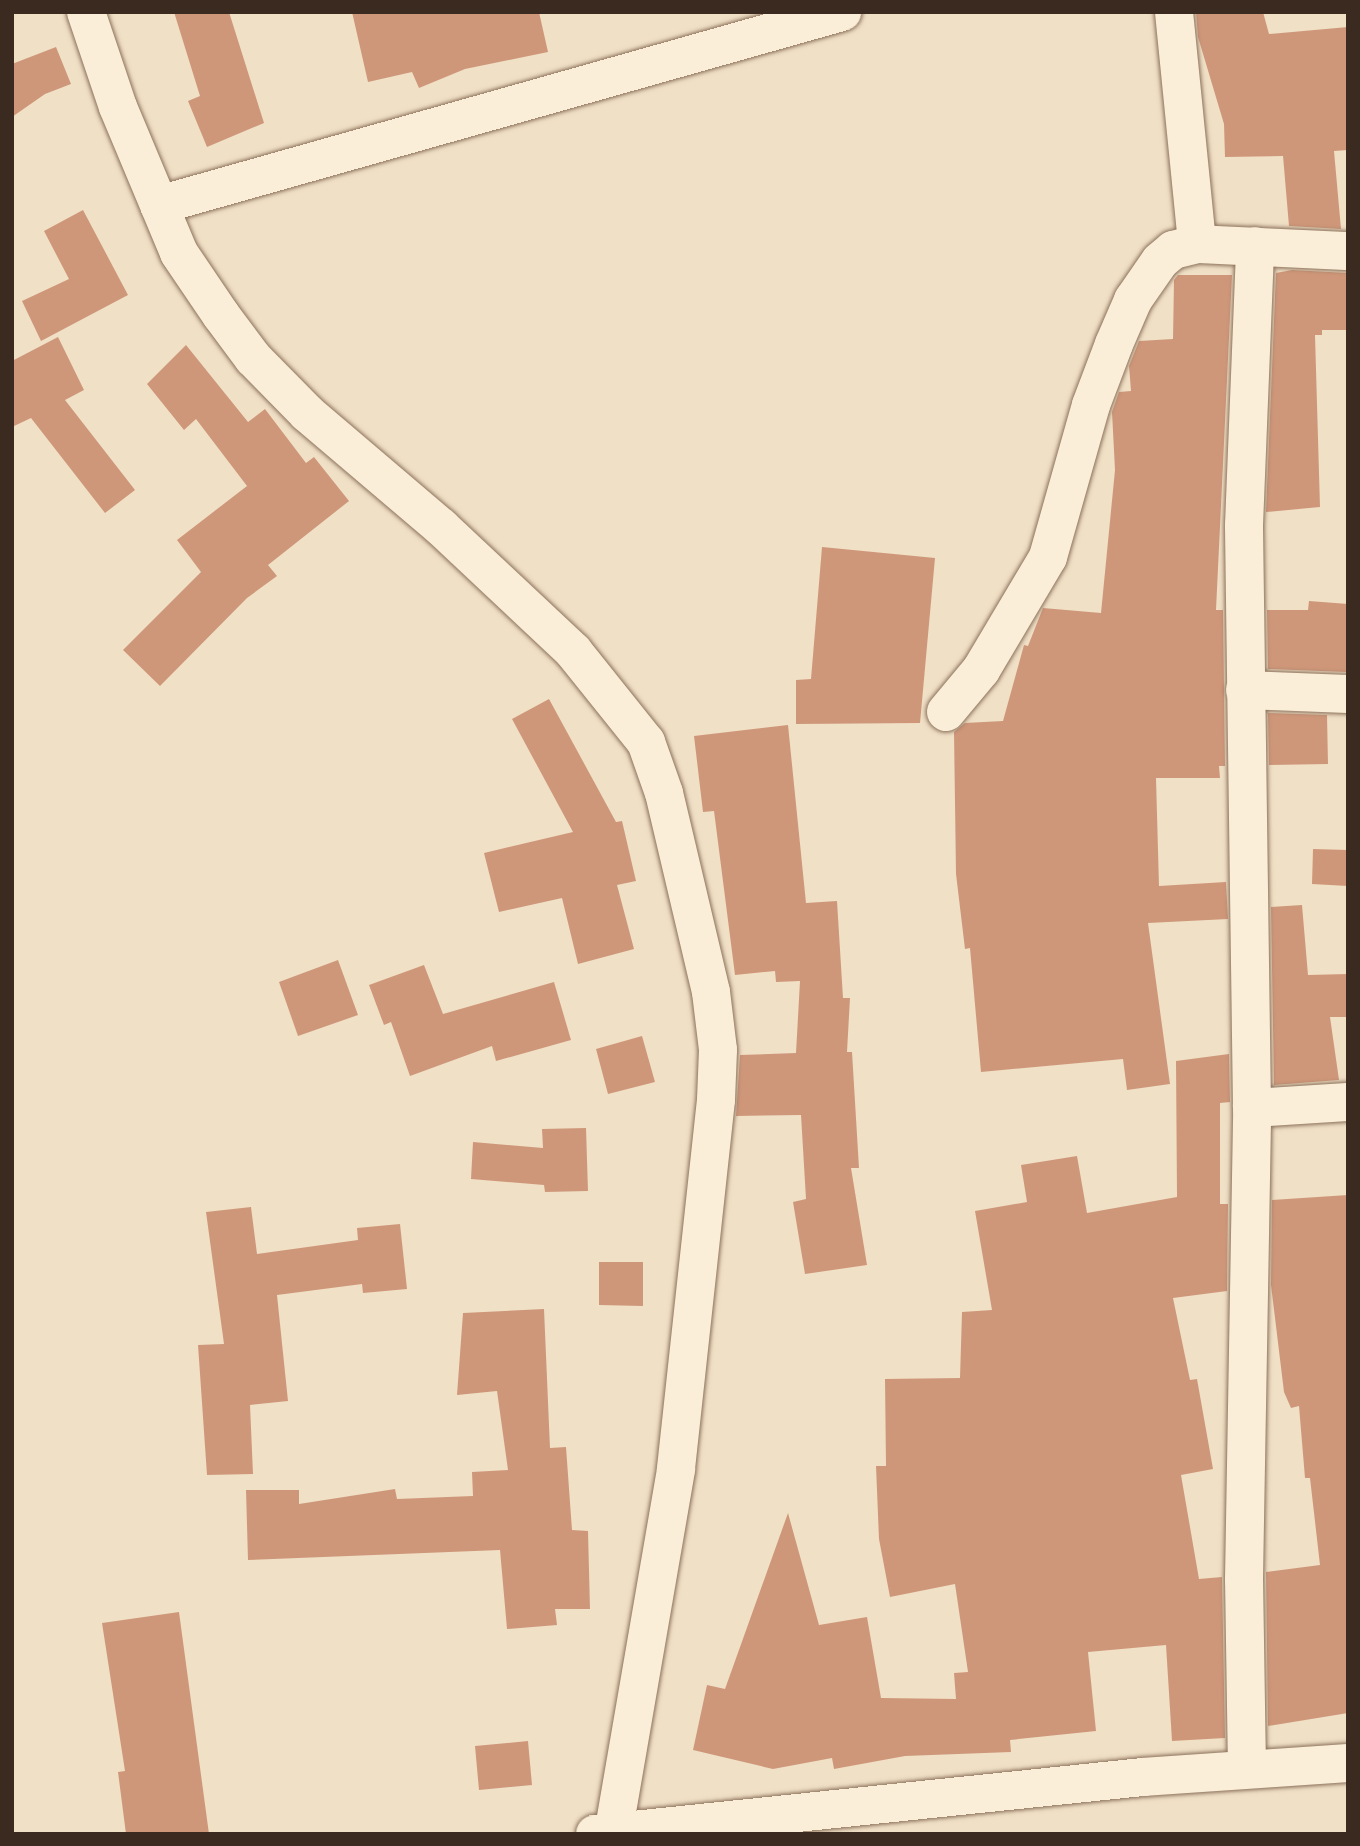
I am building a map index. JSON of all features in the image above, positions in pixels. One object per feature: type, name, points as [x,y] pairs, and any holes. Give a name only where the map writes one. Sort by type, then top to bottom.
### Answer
[{"type":"street","points":[[86,12],[118,107],[179,253],[253,358],[307,413],[441,527],[573,651],[646,742],[664,793],[711,992],[718,1050],[716,1100],[676,1470],[608,1833],[1247,1769],[1348,1763]]},
{"type":"street","points":[[159,205],[842,12]]},
{"type":"street","points":[[1174,12],[1197,244]]},
{"type":"street","points":[[946,712],[981,670],[1048,557],[1091,405],[1133,300],[1160,261],[1173,250],[1197,244],[1348,251]]},
{"type":"street","points":[[1247,1769],[1244,1579],[1251,1108],[1244,525],[1255,246]]},
{"type":"street","points":[[1245,690],[1348,694]]},
{"type":"street","points":[[1251,1108],[1348,1102]]},
{"type":"building","points":[[174,12],[229,12],[264,123],[207,147],[188,101],[200,96]]},
{"type":"building","points":[[352,12],[539,12],[548,52],[465,69],[419,88],[412,72],[368,82]]},
{"type":"building","points":[[1196,12],[1263,12],[1269,34],[1348,27],[1348,150],[1334,151],[1341,229],[1289,226],[1283,156],[1225,157],[1224,124],[1198,37]]},
{"type":"building","points":[[56,47],[71,84],[45,94],[12,117],[12,64]]},
{"type":"building","points":[[83,210],[128,295],[41,341],[22,301],[69,279],[44,231]]},
{"type":"building","points":[[1292,270],[1348,273],[1348,330],[1322,330],[1322,335],[1315,335],[1320,507],[1266,512],[1276,273]]},
{"type":"building","points":[[1178,275],[1232,275],[1216,610],[1223,610],[1225,766],[1219,766],[1220,778],[1156,778],[1159,886],[1226,882],[1228,919],[1148,923],[1170,1084],[1127,1090],[1123,1059],[981,1072],[970,948],[965,949],[956,874],[954,732],[965,723],[1003,721],[1024,645],[1028,646],[1043,608],[1101,613],[1115,470],[1112,412],[1119,392],[1131,391],[1129,366],[1139,341],[1173,339],[1174,280]]},
{"type":"building","points":[[58,337],[84,390],[65,400],[135,490],[105,513],[31,418],[12,427],[12,361]]},
{"type":"building","points":[[186,345],[248,422],[265,409],[306,463],[314,457],[349,501],[268,565],[277,576],[247,598],[160,686],[123,650],[201,572],[177,540],[247,486],[196,419],[184,430],[147,384]]},
{"type":"building","points":[[822,547],[935,558],[920,723],[796,724],[796,680],[811,679]]},
{"type":"building","points":[[1309,601],[1348,604],[1346,672],[1268,669],[1267,610],[1308,610]]},
{"type":"building","points":[[549,699],[616,822],[622,821],[636,881],[617,885],[634,949],[578,964],[562,898],[499,912],[484,853],[573,832],[512,719]]},
{"type":"building","points":[[1268,713],[1327,715],[1328,764],[1269,765]]},
{"type":"building","points":[[788,725],[806,903],[837,901],[843,998],[850,998],[847,1052],[852,1052],[859,1168],[851,1168],[867,1265],[805,1274],[793,1202],[806,1199],[801,1115],[736,1116],[740,1055],[796,1053],[800,981],[776,982],[775,971],[735,975],[714,811],[703,812],[694,736]]},
{"type":"building","points":[[1313,849],[1348,850],[1348,886],[1312,884]]},
{"type":"building","points":[[1302,905],[1308,975],[1348,974],[1348,1017],[1330,1017],[1339,1080],[1274,1085],[1271,907]]},
{"type":"building","points":[[338,960],[358,1015],[298,1036],[279,982]]},
{"type":"building","points":[[424,965],[443,1014],[554,982],[571,1040],[496,1061],[492,1046],[410,1076],[391,1022],[384,1025],[369,985]]},
{"type":"building","points":[[642,1036],[655,1082],[608,1094],[596,1049]]},
{"type":"building","points":[[1229,1054],[1230,1102],[1220,1103],[1220,1204],[1228,1204],[1227,1291],[1173,1298],[1190,1380],[1197,1379],[1213,1469],[1181,1475],[1199,1579],[1222,1577],[1225,1738],[1172,1741],[1166,1645],[1088,1652],[1096,1731],[1010,1740],[1011,1752],[905,1756],[834,1769],[832,1758],[773,1769],[693,1750],[707,1685],[725,1689],[788,1513],[819,1625],[867,1617],[881,1698],[956,1699],[954,1673],[968,1672],[955,1584],[890,1597],[879,1539],[876,1466],[886,1466],[885,1379],[960,1378],[962,1312],[992,1310],[975,1211],[1027,1202],[1021,1165],[1077,1156],[1087,1213],[1177,1197],[1176,1061]]},
{"type":"building","points":[[586,1128],[588,1191],[545,1192],[544,1185],[471,1179],[473,1142],[543,1148],[542,1129]]},
{"type":"building","points":[[1348,1195],[1348,1713],[1268,1726],[1266,1572],[1320,1565],[1310,1478],[1305,1478],[1299,1406],[1291,1408],[1284,1392],[1271,1285],[1272,1200]]},
{"type":"building","points":[[251,1207],[257,1254],[358,1240],[357,1228],[400,1224],[407,1289],[363,1293],[362,1284],[277,1295],[288,1401],[250,1405],[253,1474],[207,1475],[198,1345],[224,1344],[206,1212]]},
{"type":"building","points":[[599,1262],[643,1262],[643,1306],[599,1305]]},
{"type":"building","points":[[544,1309],[550,1448],[566,1447],[572,1530],[588,1531],[590,1609],[555,1609],[557,1625],[507,1629],[500,1550],[248,1560],[246,1490],[299,1490],[299,1504],[395,1489],[397,1499],[473,1496],[472,1472],[508,1470],[497,1391],[457,1395],[463,1313]]},
{"type":"building","points":[[179,1612],[209,1834],[126,1834],[118,1772],[125,1771],[102,1623]]},
{"type":"building","points":[[528,1741],[532,1785],[479,1790],[475,1746]]}]
